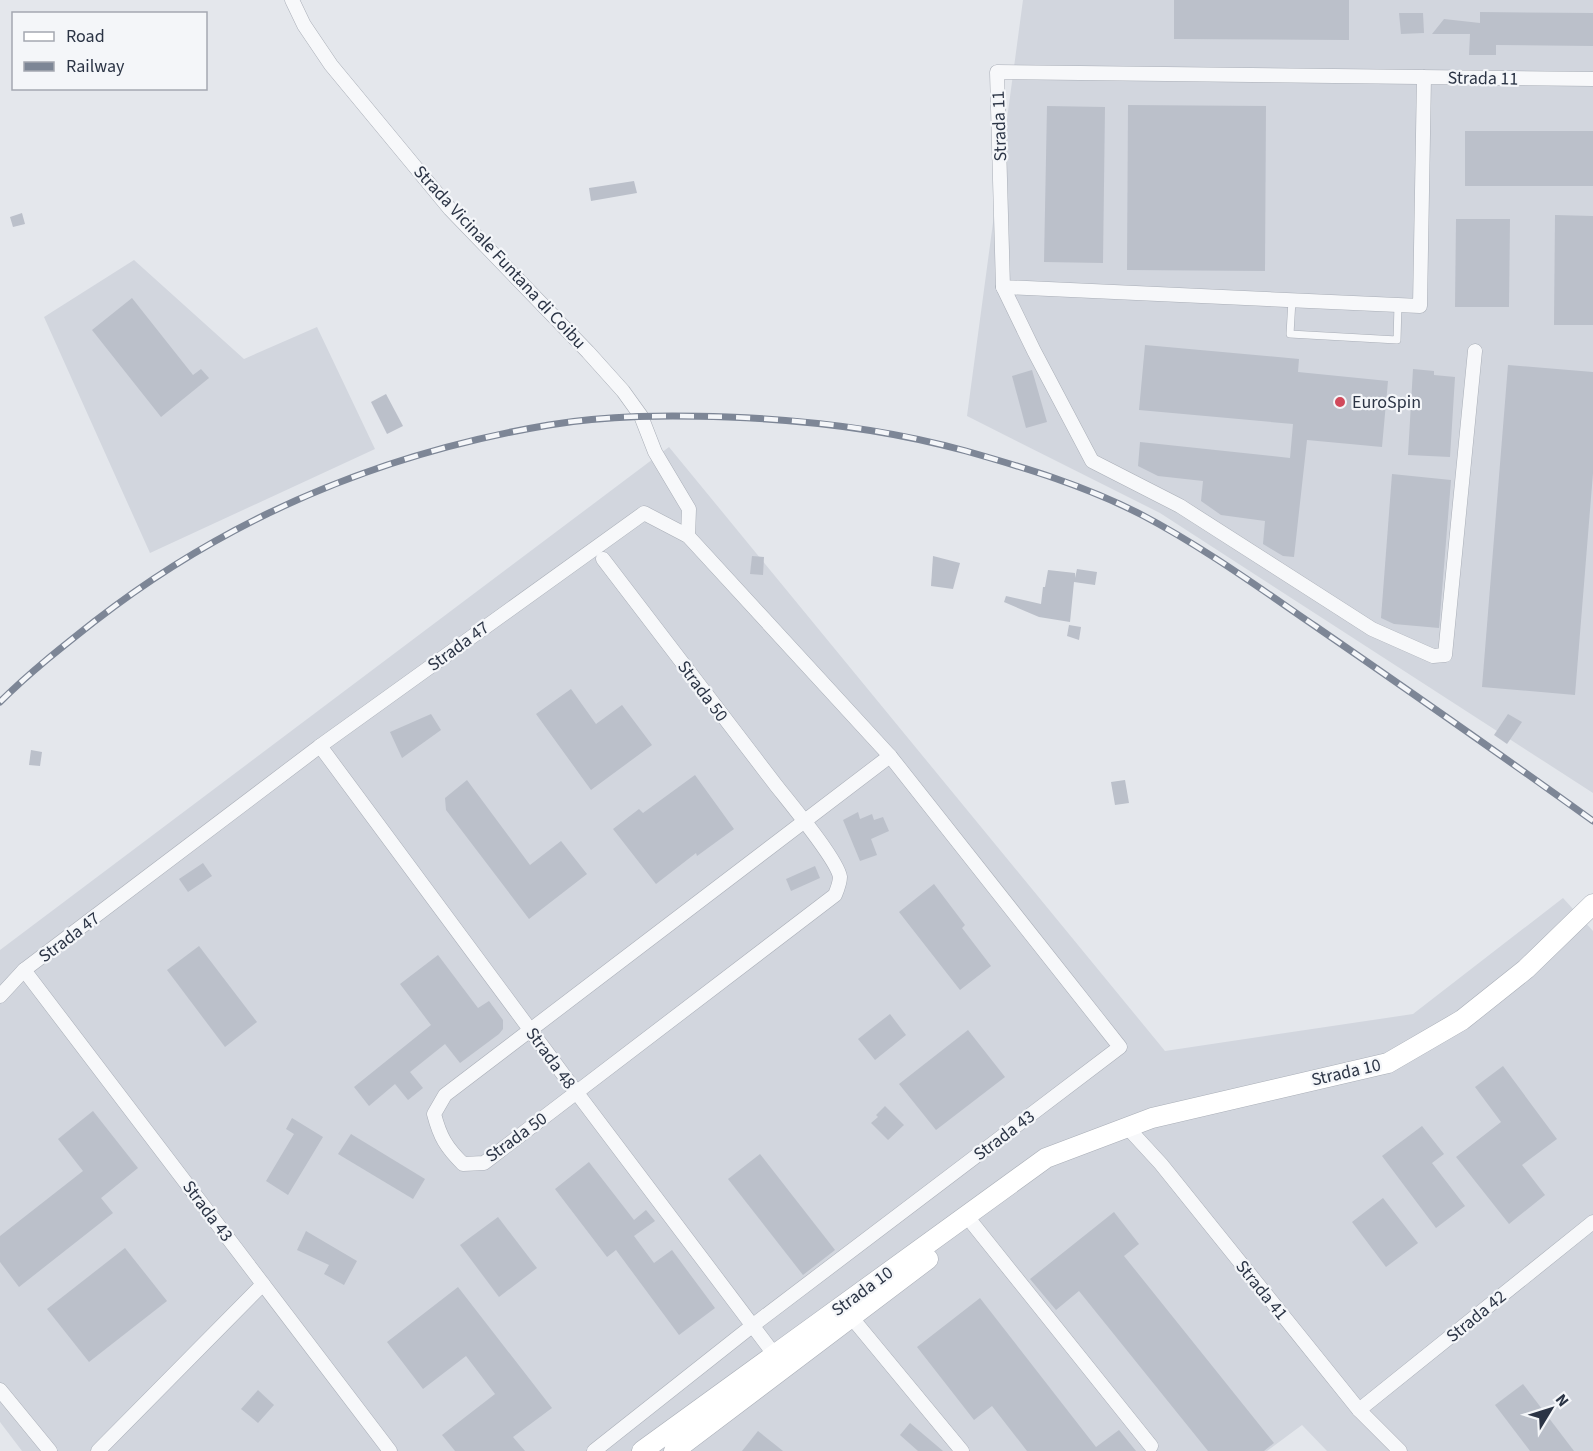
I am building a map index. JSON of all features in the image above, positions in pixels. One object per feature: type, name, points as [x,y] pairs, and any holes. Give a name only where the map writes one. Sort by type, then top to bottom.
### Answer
[{"type":"street","name":"Strada Vicinale Funtana di Coibu","points":[[292,0],[304,25],[331,65],[450,209],[623,391],[641,416],[655,452],[689,509],[688,536]]},
{"type":"street","name":"Strada 11","points":[[1003,287],[997,72],[1593,79]]},
{"type":"street","points":[[1425,77],[1420,306],[1003,287],[1092,461],[1180,507],[1372,629],[1434,656],[1445,655],[1474,351]]},
{"type":"street","name":"Strada 47","points":[[0,996],[24,970],[320,746],[644,513],[688,536],[890,756]]},
{"type":"street","name":"Strada 50","points":[[603,560],[804,822],[837,865],[840,880],[835,895],[577,1093],[484,1163],[463,1164],[447,1147],[439,1134],[434,1114],[445,1095],[804,822],[890,756]]},
{"type":"street","name":"Strada 48","points":[[320,746],[779,1361]]},
{"type":"street","name":"Strada 43","points":[[594,1451],[752,1326],[1120,1047],[890,756]]},
{"type":"street","name":"Strada 10","points":[[674,1451],[779,1361],[1046,1158],[1162,1115],[1388,1063],[1462,1020],[1526,969],[1593,904]]},
{"type":"street","name":"Strada 43","points":[[24,970],[390,1451]]},
{"type":"street","name":"Strada 41","points":[[1127,1127],[1161,1164],[1359,1410],[1400,1451]]},
{"type":"street","name":"Strada 10","points":[[642,1451],[779,1361],[852,1318],[974,1224],[1087,1142]]},
{"type":"street","name":"Strada 42","points":[[1359,1410],[1593,1222]]},
{"type":"street","points":[[974,1224],[1151,1446]]},
{"type":"street","points":[[98,1451],[263,1284]]},
{"type":"street","points":[[852,1318],[962,1451]]},
{"type":"street","points":[[0,1390],[50,1451]]},
{"type":"lane","points":[[1292,300],[1290,334],[1397,340],[1398,305]]},
{"type":"shaded area","points":[[1023,0],[1593,0],[1593,793],[1160,513],[967,416]]},
{"type":"shaded area","points":[[134,260],[244,359],[317,327],[375,449],[150,553],[44,317]]},
{"type":"shaded area","points":[[669,447],[1165,1051],[1413,1014],[1563,898],[1593,931],[1593,1451],[1327,1451],[1302,1425],[1267,1451],[22,1451],[0,1422],[0,950]]},
{"type":"building","points":[[1174,0],[1349,0],[1349,40],[1174,39]]},
{"type":"building","points":[[1480,12],[1593,13],[1593,46],[1496,45],[1496,55],[1469,55],[1470,34],[1432,34],[1444,19],[1480,23]]},
{"type":"building","points":[[1399,13],[1423,13],[1424,33],[1401,34]]},
{"type":"building","points":[[1128,105],[1266,106],[1265,271],[1127,270]]},
{"type":"building","points":[[1047,106],[1105,107],[1103,263],[1044,262]]},
{"type":"building","points":[[1465,131],[1593,131],[1593,186],[1465,186]]},
{"type":"building","points":[[634,181],[637,193],[591,201],[589,188]]},
{"type":"building","points":[[22,213],[25,224],[13,227],[10,217]]},
{"type":"building","points":[[1555,215],[1593,216],[1593,325],[1554,325]]},
{"type":"building","points":[[1456,219],[1510,219],[1509,307],[1455,307]]},
{"type":"building","points":[[132,298],[193,375],[201,369],[209,378],[161,417],[92,330]]},
{"type":"building","points":[[1145,345],[1299,359],[1298,372],[1388,381],[1382,447],[1307,440],[1294,557],[1283,556],[1263,544],[1265,521],[1221,515],[1201,501],[1203,481],[1158,476],[1138,466],[1140,442],[1290,458],[1293,424],[1139,410]]},
{"type":"building","points":[[1508,365],[1593,372],[1593,473],[1575,695],[1482,687]]},
{"type":"building","points":[[1413,369],[1434,371],[1434,375],[1455,377],[1450,457],[1408,455]]},
{"type":"building","points":[[1032,370],[1047,422],[1026,428],[1012,376]]},
{"type":"building","points":[[386,394],[403,426],[387,434],[371,402]]},
{"type":"building","points":[[1392,474],[1451,480],[1439,628],[1394,624],[1381,618]]},
{"type":"building","points":[[752,556],[764,557],[763,575],[750,574]]},
{"type":"building","points":[[933,556],[960,563],[953,589],[931,586]]},
{"type":"building","points":[[1077,569],[1097,572],[1095,585],[1074,582],[1070,622],[1039,617],[1004,602],[1006,596],[1041,604],[1048,570],[1075,573],[1075,578]]},
{"type":"building","points":[[1069,625],[1081,627],[1079,640],[1067,636]]},
{"type":"building","points":[[571,689],[596,724],[622,705],[652,745],[591,790],[536,714]]},
{"type":"building","points":[[431,714],[441,730],[402,758],[390,732]]},
{"type":"building","points":[[1508,714],[1522,722],[1507,744],[1494,735]]},
{"type":"building","points":[[31,750],[42,752],[40,766],[29,765]]},
{"type":"building","points":[[695,775],[734,829],[697,856],[696,853],[656,884],[613,829],[639,809],[643,813]]},
{"type":"building","points":[[467,780],[530,865],[561,841],[587,874],[529,919],[446,810],[445,798]]},
{"type":"building","points":[[1125,780],[1129,803],[1115,805],[1111,782]]},
{"type":"building","points":[[858,812],[860,819],[872,814],[874,820],[883,817],[889,831],[871,839],[877,855],[860,861],[843,820]]},
{"type":"building","points":[[203,863],[212,876],[188,892],[179,879]]},
{"type":"building","points":[[815,866],[820,878],[791,891],[786,879]]},
{"type":"building","points":[[934,884],[965,925],[962,928],[991,966],[960,990],[899,912]]},
{"type":"building","points":[[199,946],[257,1022],[225,1047],[167,970]]},
{"type":"building","points":[[438,955],[478,1008],[489,1001],[503,1020],[503,1029],[460,1063],[445,1044],[410,1072],[423,1088],[408,1100],[395,1084],[369,1106],[354,1087],[431,1025],[400,984]]},
{"type":"building","points":[[890,1014],[906,1035],[875,1060],[858,1039]]},
{"type":"building","points":[[968,1030],[1005,1077],[936,1130],[899,1084]]},
{"type":"building","points":[[1503,1066],[1557,1139],[1522,1165],[1545,1195],[1509,1224],[1456,1157],[1501,1122],[1475,1087]]},
{"type":"building","points":[[885,1106],[904,1125],[888,1140],[871,1123]]},
{"type":"building","points":[[93,1111],[138,1168],[101,1198],[113,1213],[19,1287],[0,1262],[0,1236],[83,1171],[58,1139]]},
{"type":"building","points":[[292,1118],[323,1137],[288,1195],[266,1181],[294,1134],[286,1129]]},
{"type":"building","points":[[1422,1126],[1444,1154],[1432,1163],[1465,1206],[1436,1228],[1382,1156]]},
{"type":"building","points":[[351,1134],[425,1179],[413,1199],[338,1154]]},
{"type":"building","points":[[760,1154],[835,1250],[803,1275],[728,1179]]},
{"type":"building","points":[[589,1162],[634,1220],[646,1210],[655,1221],[634,1236],[654,1263],[672,1250],[715,1308],[679,1335],[616,1250],[607,1257],[555,1189]]},
{"type":"building","points":[[1383,1198],[1418,1243],[1386,1267],[1352,1222]]},
{"type":"building","points":[[1114,1212],[1139,1244],[1124,1256],[1274,1443],[1264,1451],[1208,1451],[1079,1291],[1056,1310],[1030,1279]]},
{"type":"building","points":[[498,1217],[537,1268],[499,1297],[460,1245]]},
{"type":"building","points":[[306,1231],[357,1261],[344,1285],[324,1274],[329,1265],[297,1250]]},
{"type":"building","points":[[125,1248],[167,1301],[89,1362],[47,1309]]},
{"type":"building","points":[[458,1287],[552,1408],[513,1437],[525,1451],[455,1451],[442,1435],[495,1394],[466,1356],[423,1389],[387,1342]]},
{"type":"building","points":[[980,1298],[1096,1447],[1119,1430],[1136,1451],[1027,1451],[992,1406],[974,1420],[917,1347]]},
{"type":"building","points":[[1523,1384],[1574,1451],[1530,1451],[1495,1405]]},
{"type":"building","points":[[258,1390],[274,1405],[258,1423],[241,1409]]},
{"type":"building","points":[[910,1423],[943,1451],[918,1451],[900,1435]]},
{"type":"building","points":[[758,1431],[783,1451],[742,1451]]},
{"type":"railway","points":[[0,702],[34,670],[95,621],[146,584],[199,550],[310,494],[367,472],[487,437],[571,422],[661,416],[789,420],[877,431],[966,451],[1078,486],[1142,515],[1187,540],[1251,582],[1593,821]]},
{"type":"place","name":"EuroSpin","points":[[1340,402]]}]
